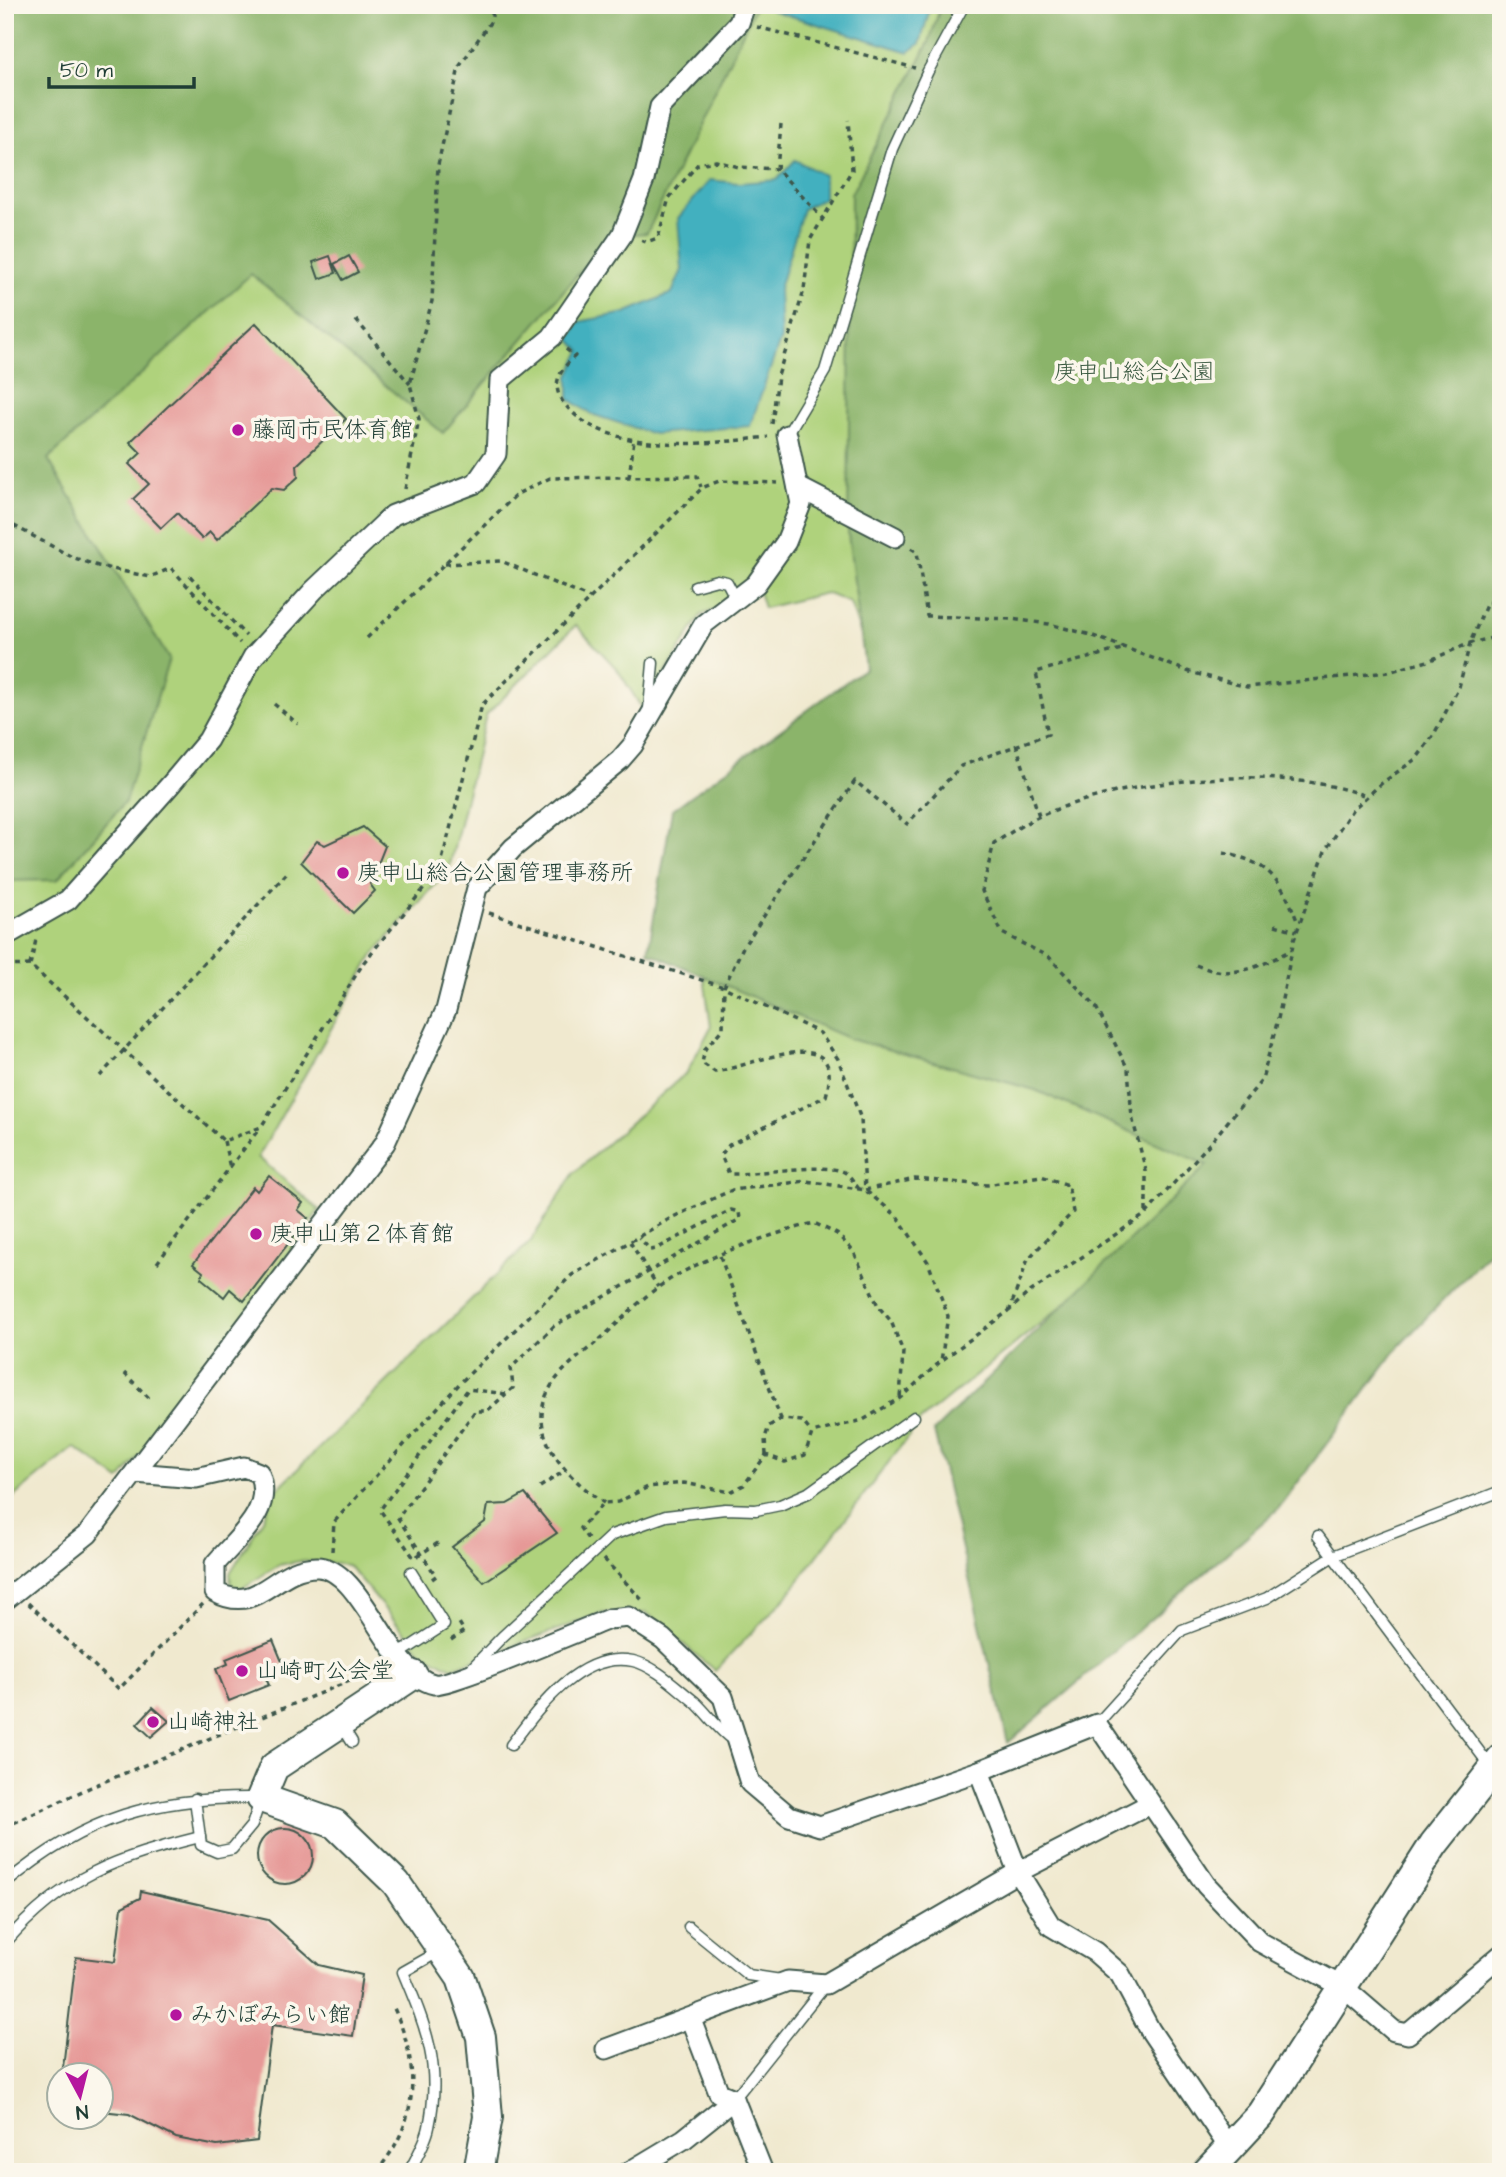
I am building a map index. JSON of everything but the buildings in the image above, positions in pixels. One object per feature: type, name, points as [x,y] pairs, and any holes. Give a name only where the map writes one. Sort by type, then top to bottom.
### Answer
[{"type":"street","points":[[5,936],[68,900],[172,784],[208,740],[253,657],[314,590],[393,515],[476,483],[496,454],[500,380],[552,337],[622,235],[644,180],[660,107],[742,14]]},
{"type":"street","points":[[11,1596],[88,1534],[386,1143],[446,1010],[474,909],[477,888],[513,848],[620,761],[648,720],[704,624],[756,584],[786,542],[801,504],[798,487],[779,436]]},
{"type":"street","points":[[798,487],[895,537]]},
{"type":"street","points":[[135,1473],[196,1478],[244,1467],[259,1473],[264,1486],[261,1510],[215,1564],[215,1592],[241,1601],[256,1597],[283,1576],[317,1567],[338,1573],[406,1665],[436,1685],[463,1678],[596,1624],[629,1617],[663,1639],[723,1697],[750,1783],[789,1816],[820,1826],[979,1771],[1097,1724],[1206,1885],[1260,1942],[1343,1987],[1394,2031],[1408,2034],[1501,1955]]},
{"type":"street","points":[[406,1665],[346,1732],[274,1766],[261,1798],[335,1824],[396,1883],[461,1978],[481,2037],[488,2117],[478,2172]]},
{"type":"street","points":[[979,1771],[1018,1872],[1051,1926],[1095,1952],[1120,1974],[1220,2163],[1261,2114],[1434,1844],[1497,1764]]},
{"type":"street","points":[[606,2049],[691,2020],[788,1981],[826,1984],[1018,1872],[1150,1804]]},
{"type":"street","points":[[691,2020],[719,2093],[734,2099],[763,2172]]},
{"type":"street","points":[[629,2172],[684,2140],[734,2099]]},
{"type":"lane","points":[[779,436],[825,371],[892,149],[928,71],[964,5]]},
{"type":"lane","points":[[695,586],[717,580],[727,582],[736,599]]},
{"type":"lane","points":[[648,720],[653,663]]},
{"type":"lane","points":[[463,1678],[502,1637],[597,1552],[612,1535],[666,1516],[756,1510],[780,1505],[807,1493],[914,1417]]},
{"type":"lane","points":[[1097,1724],[1182,1630],[1267,1598],[1333,1556],[1501,1491]]},
{"type":"lane","points":[[1318,1536],[1497,1764]]},
{"type":"lane","points":[[406,1665],[444,1625],[411,1572]]},
{"type":"lane","points":[[511,1745],[544,1702],[572,1679],[602,1662],[633,1661],[664,1677],[739,1744]]},
{"type":"lane","points":[[5,1884],[46,1852],[125,1813],[169,1801],[195,1799],[261,1798],[252,1825],[232,1849],[216,1852],[201,1845],[195,1799]]},
{"type":"lane","points":[[5,1942],[71,1882],[133,1853],[200,1837]]},
{"type":"lane","points":[[688,1927],[748,1975],[788,1981]]},
{"type":"lane","points":[[409,2172],[429,2128],[434,2071],[429,2033],[403,1972],[443,1949]]},
{"type":"lane","points":[[734,2099],[826,1984]]},
{"type":"path","points":[[410,384],[432,301],[438,165],[459,67],[491,21],[494,5]]},
{"type":"path","points":[[742,14],[928,71]]},
{"type":"path","points":[[552,337],[575,356],[563,367],[557,379],[558,394],[570,410],[594,428],[634,440],[713,441],[779,436],[778,376],[804,290],[810,240],[852,170],[849,120]]},
{"type":"path","points":[[777,169],[781,124]]},
{"type":"path","points":[[622,235],[646,242],[658,238],[668,198],[698,164],[716,161],[739,167],[777,169],[823,219]]},
{"type":"path","points":[[356,320],[410,384],[419,419],[400,512]]},
{"type":"path","points":[[629,477],[634,440]]},
{"type":"path","points":[[367,638],[516,494],[550,478],[696,476],[702,488]]},
{"type":"path","points":[[157,1263],[261,1127],[364,962],[440,869],[482,705],[702,488],[719,481],[749,480],[798,487]]},
{"type":"path","points":[[5,521],[72,557],[98,566],[150,577],[171,568],[253,657]]},
{"type":"path","points":[[895,537],[917,552],[927,616],[1012,619],[1049,624],[1191,672],[1247,687],[1388,672],[1428,661],[1470,643],[1501,636]]},
{"type":"path","points":[[444,564],[502,561],[590,597]]},
{"type":"path","points":[[190,576],[240,630]]},
{"type":"path","points":[[812,1433],[863,1420],[900,1398],[941,1361],[1010,1310],[1027,1294],[1146,1214],[1262,1080],[1278,1018],[1291,950],[1325,851],[1352,810],[1417,758],[1433,736],[1459,687],[1470,643],[1486,605],[1501,595]]},
{"type":"path","points":[[859,1189],[845,1172],[817,1168],[755,1175],[729,1174],[721,1155],[729,1145],[826,1096],[831,1078],[823,1058],[808,1050],[783,1053],[738,1069],[715,1072],[702,1063],[705,1049],[723,1028],[724,987],[743,947],[855,781],[907,824],[961,766],[1048,734],[1036,672],[1125,648]]},
{"type":"path","points":[[274,704],[298,724]]},
{"type":"path","points":[[1016,744],[1039,816]]},
{"type":"path","points":[[1146,1214],[1146,1171],[1132,1117],[1128,1069],[1096,1007],[1049,957],[1002,933],[982,891],[994,844],[1039,816],[1106,795],[1194,779],[1272,780],[1337,785],[1367,796]]},
{"type":"path","points":[[1223,853],[1255,862],[1275,875],[1287,895],[1299,925]]},
{"type":"path","points":[[440,869],[477,888]]},
{"type":"path","points":[[100,1076],[288,872]]},
{"type":"path","points":[[474,909],[724,987],[820,1033],[838,1059],[861,1119],[866,1190],[897,1216],[928,1262],[948,1317],[941,1361]]},
{"type":"path","points":[[1275,925],[1297,931]]},
{"type":"path","points":[[1196,965],[1210,971],[1234,973],[1258,968],[1291,950]]},
{"type":"path","points":[[5,965],[30,965],[224,1141],[230,1168]]},
{"type":"path","points":[[224,1141],[261,1127]]},
{"type":"path","points":[[330,1571],[334,1522],[452,1392],[572,1275],[639,1237],[732,1190],[806,1181],[866,1190],[915,1179],[987,1185],[1041,1176],[1068,1185],[1073,1212],[1028,1259],[1010,1310]]},
{"type":"path","points":[[398,1518],[475,1411],[486,1411],[513,1388],[511,1368],[554,1326],[647,1270],[740,1219],[739,1212],[731,1210],[656,1249],[650,1250],[639,1237]]},
{"type":"path","points":[[812,1433],[802,1421],[781,1419],[769,1426],[765,1438],[766,1455],[744,1485],[730,1492],[684,1483],[648,1487],[618,1502],[604,1503],[576,1483],[566,1470],[549,1442],[542,1415],[547,1396],[560,1373],[658,1287],[760,1238],[814,1223],[837,1234],[854,1252],[903,1352],[900,1398]]},
{"type":"path","points":[[630,1242],[658,1287]]},
{"type":"path","points":[[720,1256],[781,1419]]},
{"type":"path","points":[[124,1373],[149,1398]]},
{"type":"path","points":[[438,1544],[414,1558],[380,1510],[468,1389],[506,1394]]},
{"type":"path","points":[[766,1455],[785,1462],[805,1455],[812,1433]]},
{"type":"path","points":[[540,1487],[566,1470]]},
{"type":"path","points":[[604,1503],[580,1528],[597,1552],[647,1606]]},
{"type":"path","points":[[11,1596],[119,1689],[215,1592]]},
{"type":"path","points":[[5,1827],[91,1787],[383,1667],[406,1665]]},
{"type":"path","points":[[376,2172],[391,2155],[404,2129],[410,2106],[411,2055],[393,2006]]},
{"type":"green space","name":"庚申山総合公園","points":[[5,5],[1501,5],[1501,633],[1189,1203],[920,1421],[786,1597],[715,1671],[647,1613],[603,1613],[452,1668],[421,1652],[348,1565],[301,1561],[279,1565],[241,1589],[231,1585],[230,1573],[263,1519],[274,1492],[531,1241],[574,1173],[687,1072],[711,1027],[681,813],[872,667],[850,603],[826,593],[764,608],[759,592],[701,615],[643,710],[618,670],[576,625],[486,715],[449,869],[373,955],[258,1157],[319,1210],[206,1372],[120,1480],[74,1447],[5,1504]]},
{"type":"green space","points":[[5,5],[756,5],[647,233],[610,236],[443,433],[251,274],[48,459],[169,659],[125,802],[57,880],[5,881]]},
{"type":"green space","points":[[941,5],[1501,5],[1501,1240],[1400,1345],[1278,1509],[1008,1743],[934,1431],[1207,1165],[1035,1090],[850,1039],[648,952],[672,810],[865,668],[848,534],[851,194],[929,42]]},
{"type":"water","points":[[773,5],[931,5],[920,44],[909,52],[771,10]]},
{"type":"water","points":[[795,160],[824,175],[824,198],[803,209],[779,289],[781,338],[750,426],[653,434],[591,414],[569,399],[569,376],[581,351],[570,339],[579,322],[625,313],[672,293],[682,270],[678,218],[710,180],[738,183],[777,180]]},
{"type":"place","name":"藤岡市民体育館","points":[[238,430]]},
{"type":"place","name":"庚申山総合公園管理事務所","points":[[343,873]]},
{"type":"place","name":"庚申山第２体育館","points":[[256,1234]]},
{"type":"place","name":"山崎町公会堂","points":[[242,1671]]},
{"type":"place","name":"山崎神社","points":[[153,1722]]},
{"type":"place","name":"みかぼみらい館","points":[[176,2015]]}]
